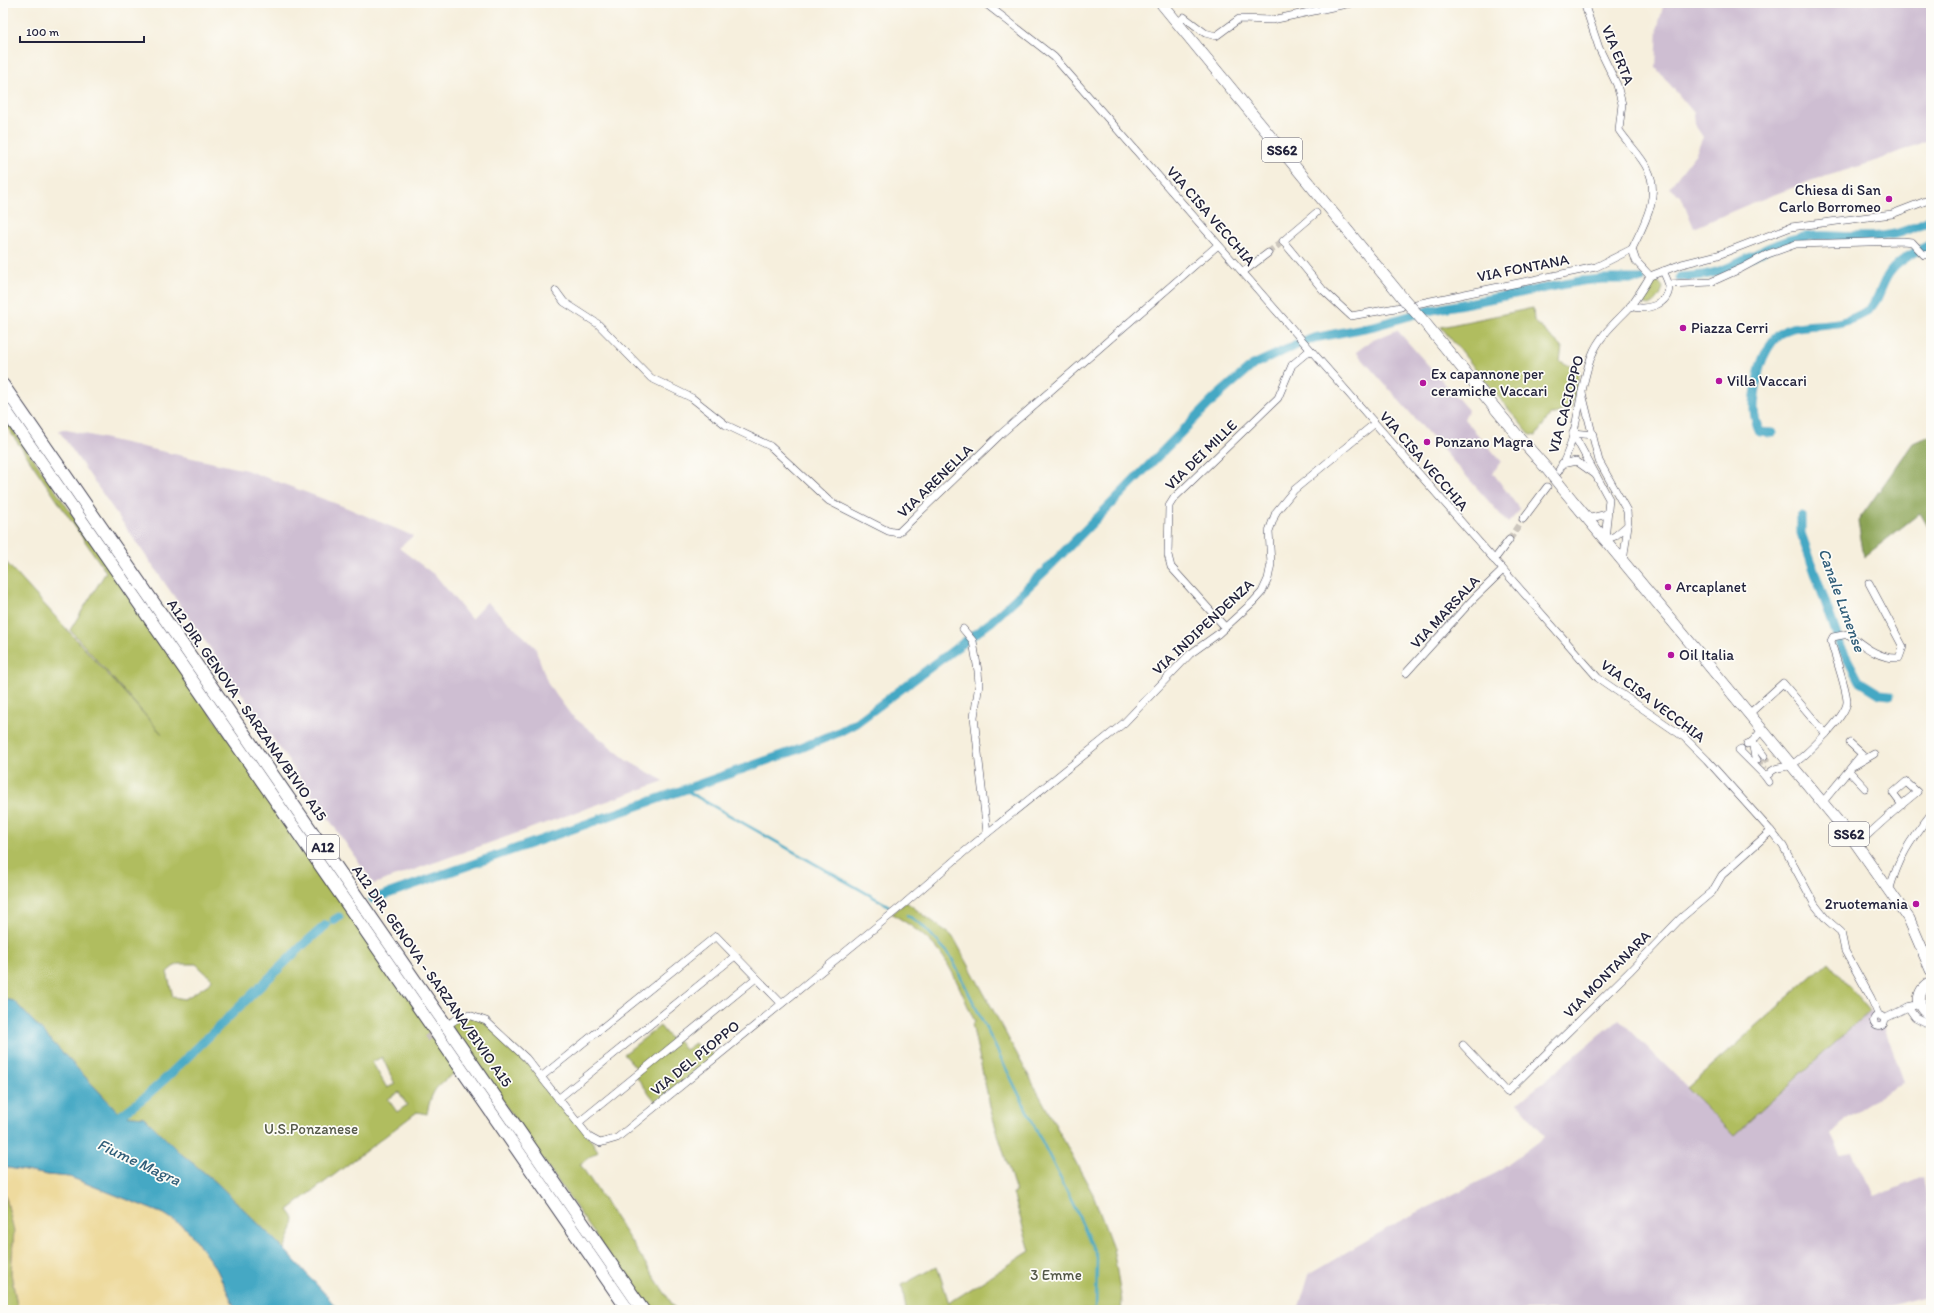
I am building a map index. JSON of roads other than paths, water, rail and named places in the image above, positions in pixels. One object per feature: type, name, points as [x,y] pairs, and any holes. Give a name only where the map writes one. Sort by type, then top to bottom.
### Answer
[{"type":"highway","name":"A12 DIR. GENOVA - SARZANA/BIVIO A15","points":[[3,385],[643,1310]]},
{"type":"highway","name":"A12","points":[[3,407],[628,1310]]},
{"type":"main road","name":"SS62","points":[[1161,3],[1402,302],[1425,323],[1552,471],[1562,489],[1857,845],[1909,919],[1931,970]]},
{"type":"main road","points":[[1931,983],[1922,989],[1919,999],[1925,1012],[1931,1015]]},
{"type":"street","name":"VIA CISA VECCHIA","points":[[986,3],[1054,57],[1598,678],[1684,737],[1707,760],[1771,831],[1783,846],[1814,905],[1826,919],[1841,932],[1845,952],[1881,1017],[1908,1007]]},
{"type":"street","points":[[1178,24],[1184,17],[1205,33],[1216,36],[1239,19],[1272,20],[1352,3]]},
{"type":"street","name":"VIA ERTA","points":[[1584,3],[1599,48],[1617,85],[1622,104],[1619,130],[1641,157],[1649,171],[1652,182],[1650,208],[1632,249]]},
{"type":"street","points":[[1664,271],[1669,284],[1668,291],[1657,305],[1639,309],[1630,306],[1650,276],[1682,264],[1718,255],[1791,227],[1892,214],[1931,199]]},
{"type":"street","points":[[1316,213],[1284,241],[1323,290],[1351,316],[1402,302]]},
{"type":"street","points":[[1669,284],[1711,282],[1768,254],[1796,244],[1903,241],[1916,245],[1922,253],[1926,255],[1931,254]]},
{"type":"street","name":"VIA ARENELLA","points":[[556,291],[564,302],[598,324],[651,378],[692,398],[726,425],[770,446],[829,501],[888,531],[898,533],[1002,433],[1218,244]]},
{"type":"street","points":[[1632,249],[1636,261],[1650,276]]},
{"type":"street","name":"VIA FONTANA","points":[[1416,304],[1596,267],[1632,249]]},
{"type":"street","points":[[1243,272],[1268,253]]},
{"type":"street","name":"VIA CACIOPPO","points":[[1552,471],[1562,464],[1573,433],[1589,362],[1597,344],[1630,306]]},
{"type":"street","name":"VIA DEI MILLE","points":[[1225,627],[1171,567],[1168,555],[1169,506],[1174,498],[1278,398],[1292,365],[1308,348]]},
{"type":"street","points":[[1582,393],[1599,461],[1627,511],[1628,525],[1623,562]]},
{"type":"street","name":"VIA INDIPENDENZA","points":[[964,852],[1124,723],[1190,654],[1225,627],[1262,592],[1268,579],[1271,564],[1269,531],[1272,520],[1284,501],[1294,490],[1374,424]]},
{"type":"street","points":[[1573,433],[1593,435]]},
{"type":"street","points":[[1573,433],[1609,499],[1605,540],[1615,536],[1628,525]]},
{"type":"street","points":[[1562,464],[1576,462],[1597,476]]},
{"type":"street","points":[[1523,519],[1547,487]]},
{"type":"street","points":[[1587,519],[1608,514]]},
{"type":"street","points":[[1494,560],[1509,540]]},
{"type":"street","name":"VIA MARSALA","points":[[1406,673],[1474,598],[1503,570]]},
{"type":"street","points":[[1771,774],[1780,766],[1790,766],[1826,734],[1840,719],[1847,702],[1831,641],[1833,637],[1848,634],[1876,654],[1888,659],[1898,658],[1901,654],[1902,647],[1869,583]]},
{"type":"street","points":[[966,631],[973,641],[979,684],[974,717],[987,833]]},
{"type":"street","points":[[1749,714],[1783,683],[1826,734]]},
{"type":"street","points":[[1762,730],[1750,743],[1757,757],[1771,774]]},
{"type":"street","points":[[1822,803],[1862,754],[1850,743]]},
{"type":"street","points":[[1741,749],[1739,750],[1757,757]]},
{"type":"street","points":[[1850,769],[1874,754]]},
{"type":"street","points":[[1770,762],[1771,774]]},
{"type":"street","points":[[1850,769],[1866,788]]},
{"type":"street","points":[[1857,845],[1886,817],[1902,805]]},
{"type":"street","points":[[1889,891],[1896,865],[1912,838],[1931,814]]},
{"type":"street","name":"VIA MONTANARA","points":[[1463,1045],[1507,1092],[1629,972],[1681,918],[1712,892],[1722,875],[1771,831]]},
{"type":"street","name":"VIA DEL PIOPPO","points":[[449,1024],[460,1017],[469,1015],[486,1021],[526,1058],[558,1099],[594,1141],[600,1143],[608,1142],[617,1138],[904,904],[964,852]]},
{"type":"street","points":[[540,1077],[716,936],[781,1004]]},
{"type":"street","points":[[558,1099],[735,956]]},
{"type":"street","points":[[578,1123],[756,978]]},
{"type":"street","points":[[1920,1004],[1908,1007],[1915,1017],[1931,1025]]},
{"type":"water","name":"Fiume Magra","points":[[3,999],[14,1001],[121,1115],[144,1117],[179,1152],[217,1183],[284,1249],[338,1310],[236,1310],[217,1270],[188,1230],[166,1215],[70,1177],[48,1175],[3,1167]]},
{"type":"waterway","points":[[1680,277],[1703,275],[1720,271],[1785,241],[1818,236],[1877,237],[1905,231],[1931,219]]},
{"type":"waterway","name":"Canale Lunense","points":[[1772,433],[1760,432],[1754,413],[1754,402],[1760,366],[1763,357],[1772,342],[1785,331],[1792,328],[1830,324],[1849,320],[1868,310],[1875,302],[1885,280],[1895,267],[1899,263],[1931,244]]},
{"type":"waterway","points":[[373,899],[791,752],[837,733],[856,723],[991,622],[1048,568],[1214,399],[1253,365],[1314,338],[1374,326],[1427,311],[1581,281],[1602,279],[1641,279]]},
{"type":"waterway","name":"Canale Lunense","points":[[1801,516],[1801,533],[1841,647],[1859,681],[1880,694],[1890,695]]},
{"type":"waterway","points":[[685,790],[889,906]]},
{"type":"waterway","points":[[907,915],[922,925],[950,955],[1077,1212],[1097,1257],[1096,1310]]},
{"type":"waterway","points":[[334,920],[339,917]]},
{"type":"waterway","points":[[112,1122],[145,1097],[165,1079],[304,944],[326,925]]},
{"type":"tunnel","points":[[1268,253],[1283,241]]},
{"type":"tunnel","points":[[1509,540],[1523,519]]},
{"type":"tunnel","points":[[1764,756],[1770,763]]},
{"type":"tunnel","points":[[1757,760],[1765,769]]},
{"type":"tunnel","points":[[426,1039],[438,1030]]},
{"type":"place","name":"Chiesa di San Carlo Borromeo","points":[[1889,199]]},
{"type":"place","name":"Piazza Cerri","points":[[1683,328]]},
{"type":"place","name":"Villa Vaccari","points":[[1719,381]]},
{"type":"place","name":"Ex capannone per ceramiche Vaccari","points":[[1423,383]]},
{"type":"place","name":"Ponzano Magra","points":[[1427,442]]},
{"type":"place","name":"Arcaplanet","points":[[1668,587]]},
{"type":"place","name":"Oil Italia","points":[[1671,655]]},
{"type":"place","name":"2ruotemania","points":[[1916,904]]},
{"type":"park label","name":"U.S.Ponzanese","points":[[311,1129]]},
{"type":"park label","name":"3 Emme","points":[[1056,1275]]}]
